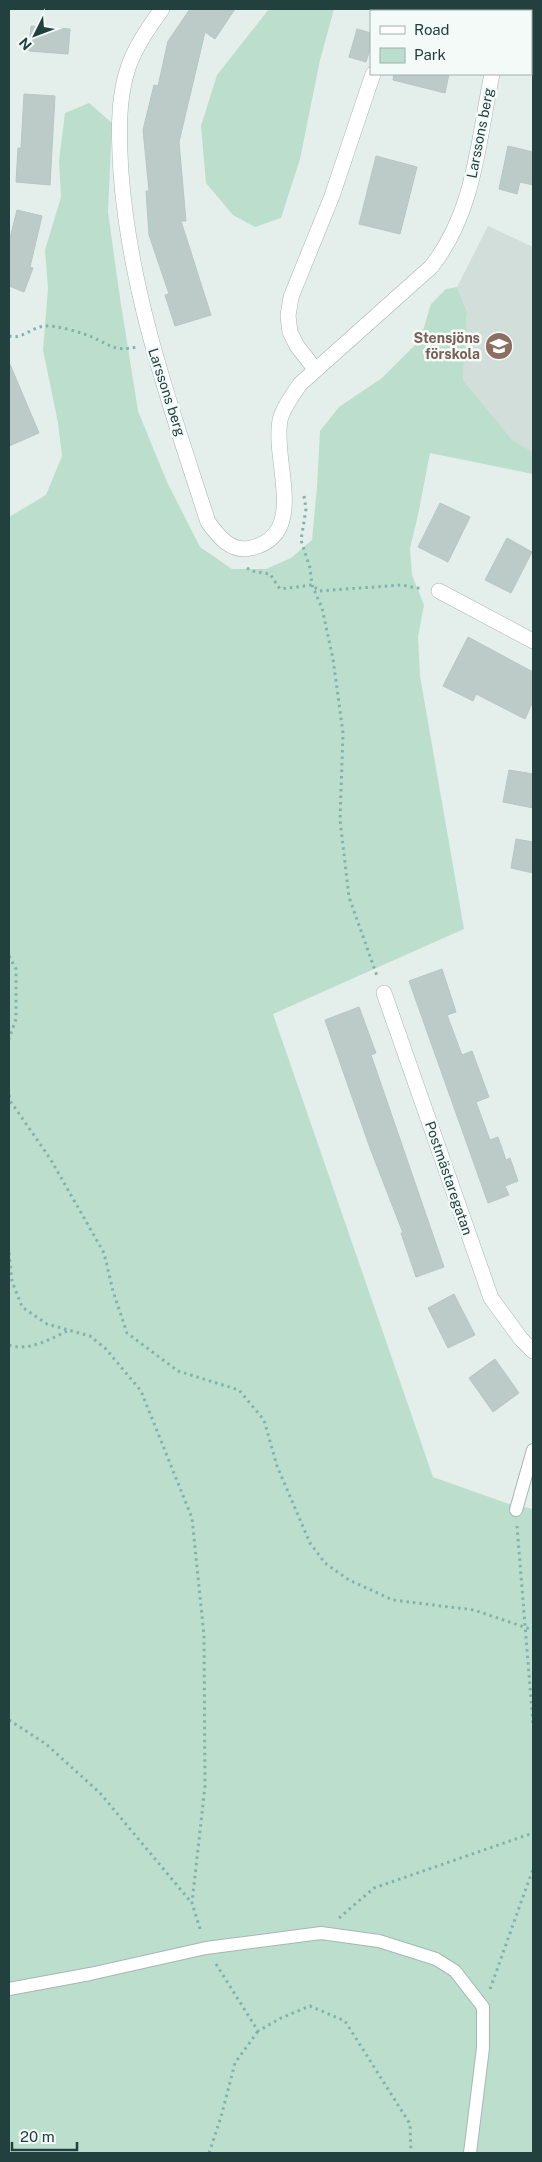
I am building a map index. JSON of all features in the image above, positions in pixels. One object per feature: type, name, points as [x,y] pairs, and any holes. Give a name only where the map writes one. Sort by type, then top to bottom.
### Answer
[{"type":"street","name":"Larssons berg","points":[[162,9],[142,39],[128,68],[121,108],[119,139],[129,242],[151,344],[208,522],[217,535],[227,543],[244,549],[260,546],[269,541],[284,521],[285,499],[279,452],[280,420],[291,396],[315,369],[425,273],[446,248],[465,207],[492,75]]},
{"type":"street","points":[[526,9],[533,10]]},
{"type":"street","points":[[315,369],[297,346],[290,332],[288,316],[291,297],[332,196],[373,75]]},
{"type":"street","points":[[438,591],[533,641]]},
{"type":"street","name":"Postmästaregatan","points":[[384,993],[492,1298],[521,1340],[533,1351]]},
{"type":"lane","points":[[516,1510],[533,1450]]},
{"type":"lane","points":[[9,1989],[90,1974],[206,1948],[321,1933],[379,1941],[436,1959],[455,1971],[483,2007],[483,2048],[470,2153]]},
{"type":"path","points":[[9,336],[23,335],[46,326],[91,336],[111,348],[123,350],[151,344]]},
{"type":"path","points":[[304,490],[306,509],[301,540],[310,568],[312,585],[322,608],[333,659],[343,733],[340,820],[349,897],[384,993]]},
{"type":"path","points":[[244,549],[242,565],[252,571],[270,574],[280,588],[312,585],[319,591],[400,585],[438,591]]},
{"type":"path","points":[[9,956],[16,969],[16,1019],[9,1039]]},
{"type":"path","points":[[9,1095],[11,1102],[51,1160],[104,1253],[113,1291],[127,1333],[178,1371],[239,1390],[264,1420],[277,1466],[310,1543],[325,1563],[349,1580],[393,1600],[474,1610],[533,1630]]},
{"type":"path","points":[[9,1253],[12,1281],[22,1307],[47,1324],[90,1336],[106,1349],[141,1391],[192,1518],[204,1636],[205,1786],[192,1903]]},
{"type":"path","points":[[9,1345],[18,1348],[47,1341],[69,1330]]},
{"type":"path","points":[[516,1510],[533,1724]]},
{"type":"path","points":[[9,1720],[46,1744],[100,1793],[192,1903],[206,1948],[258,2031]]},
{"type":"path","points":[[321,1933],[374,1888],[533,1833]]},
{"type":"path","points":[[483,2007],[533,1869]]},
{"type":"path","points":[[209,2153],[221,2117],[235,2063],[258,2031],[310,2006],[344,2021],[410,2124],[412,2153]]},
{"type":"shaded area","name":"Stensjöns förskola","points":[[488,226],[533,247],[533,452],[512,441],[463,380],[467,311],[457,287]]},
{"type":"green space","points":[[269,9],[334,9],[320,60],[300,159],[281,218],[255,227],[233,215],[206,183],[201,126],[217,75]]},
{"type":"green space","points":[[89,103],[112,123],[108,212],[138,411],[167,482],[200,547],[232,569],[266,569],[291,558],[312,540],[320,431],[339,407],[382,378],[420,340],[431,304],[446,289],[457,287],[467,311],[463,380],[512,440],[533,452],[533,474],[430,453],[410,548],[412,575],[424,605],[418,637],[420,676],[464,929],[273,1014],[433,1477],[506,1503],[533,1509],[533,2153],[9,2153],[9,517],[46,495],[62,456],[58,423],[43,350],[48,289],[45,250],[61,197],[59,161],[65,113]]},
{"type":"building","points":[[190,9],[235,9],[215,39],[205,32],[179,142],[186,221],[181,221],[211,315],[175,326],[165,295],[169,294],[149,235],[146,191],[149,191],[143,130],[154,85],[158,86],[168,41]]},
{"type":"building","points":[[31,26],[70,29],[68,54],[29,51]]},
{"type":"building","points":[[357,29],[370,33],[370,49],[366,62],[349,57]]},
{"type":"building","points":[[394,75],[449,75],[445,93],[393,80]]},
{"type":"building","points":[[24,94],[55,96],[50,185],[16,182],[18,148],[21,148]]},
{"type":"building","points":[[508,146],[533,152],[533,185],[520,182],[517,194],[499,189]]},
{"type":"building","points":[[376,156],[417,167],[400,234],[359,224]]},
{"type":"building","points":[[17,210],[42,216],[30,267],[33,268],[24,292],[9,286],[9,242]]},
{"type":"building","points":[[9,362],[39,433],[9,446]]},
{"type":"building","points":[[440,503],[470,517],[448,562],[418,547]]},
{"type":"building","points":[[507,538],[532,552],[511,593],[485,580]]},
{"type":"building","points":[[468,637],[533,672],[533,701],[525,719],[476,694],[473,701],[443,686]]},
{"type":"building","points":[[509,770],[533,774],[533,808],[503,802]]},
{"type":"building","points":[[516,839],[533,842],[533,873],[511,868]]},
{"type":"building","points":[[442,969],[456,1012],[447,1015],[462,1055],[472,1051],[489,1097],[476,1102],[490,1140],[498,1137],[506,1160],[510,1158],[518,1181],[505,1186],[509,1195],[488,1203],[409,981]]},
{"type":"building","points":[[359,1007],[376,1053],[371,1055],[444,1267],[416,1277],[401,1233],[403,1233],[370,1148],[325,1020]]},
{"type":"building","points":[[454,1294],[475,1335],[448,1348],[428,1308]]},
{"type":"building","points":[[495,1359],[519,1393],[493,1412],[469,1378]]},
{"type":"place","name":"Stensjöns förskola","points":[[499,346]]}]
